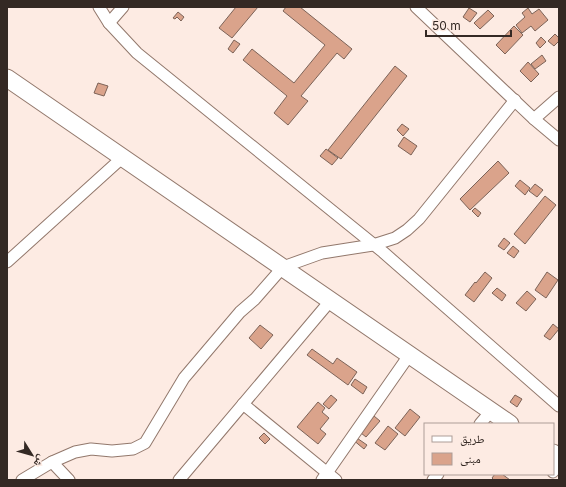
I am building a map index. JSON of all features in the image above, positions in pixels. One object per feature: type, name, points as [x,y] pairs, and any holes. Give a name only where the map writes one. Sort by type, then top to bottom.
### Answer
[{"type":"main road","points":[[7,78],[509,423]]},
{"type":"street","points":[[99,7],[109,23],[137,53],[373,245],[559,406]]},
{"type":"street","points":[[109,23],[123,7]]},
{"type":"street","points":[[416,7],[534,119],[559,140]]},
{"type":"street","points":[[534,119],[559,97]]},
{"type":"street","points":[[22,480],[52,462],[75,452],[91,449],[112,451],[133,449],[145,443],[184,378],[240,312],[255,300],[283,267],[322,253],[373,245],[395,238],[407,230],[419,219],[514,100]]},
{"type":"street","points":[[7,262],[123,157]]},
{"type":"street","points":[[179,480],[330,300]]},
{"type":"street","points":[[243,404],[328,478],[410,354]]},
{"type":"street","points":[[481,423],[491,411]]},
{"type":"street","points":[[52,462],[69,480]]},
{"type":"building","points":[[236,7],[258,7],[232,38],[219,28]]},
{"type":"building","points":[[286,7],[300,7],[352,49],[344,59],[337,53],[301,96],[308,101],[288,125],[274,113],[287,96],[243,60],[252,49],[294,83],[325,45],[283,11]]},
{"type":"building","points":[[469,8],[477,13],[470,22],[463,17]]},
{"type":"building","points":[[528,8],[532,14],[539,9],[548,20],[535,31],[531,26],[522,33],[516,25],[525,17],[522,13]]},
{"type":"building","points":[[488,10],[494,16],[480,29],[474,23]]},
{"type":"building","points":[[178,12],[184,17],[181,21],[177,17],[175,19],[173,18]]},
{"type":"building","points":[[514,26],[523,35],[505,54],[496,45]]},
{"type":"building","points":[[555,34],[559,38],[559,41],[554,46],[548,41]]},
{"type":"building","points":[[541,37],[546,42],[540,48],[536,43]]},
{"type":"building","points":[[234,40],[240,44],[233,53],[228,49]]},
{"type":"building","points":[[542,55],[546,61],[535,69],[531,64]]},
{"type":"building","points":[[528,62],[539,74],[531,82],[520,71]]},
{"type":"building","points":[[395,66],[407,76],[341,159],[328,150]]},
{"type":"building","points":[[98,83],[108,86],[104,96],[94,93]]},
{"type":"building","points":[[402,124],[409,129],[403,136],[397,130]]},
{"type":"building","points":[[404,137],[417,146],[411,155],[398,146]]},
{"type":"building","points":[[326,149],[338,158],[332,165],[320,156]]},
{"type":"building","points":[[498,161],[509,173],[470,210],[460,199]]},
{"type":"building","points":[[520,180],[530,188],[525,195],[515,186]]},
{"type":"building","points":[[535,184],[543,190],[537,197],[529,191]]},
{"type":"building","points":[[545,196],[556,205],[525,244],[514,234]]},
{"type":"building","points":[[475,208],[481,213],[478,217],[472,211]]},
{"type":"building","points":[[504,238],[510,243],[504,250],[498,246]]},
{"type":"building","points":[[513,246],[519,251],[514,258],[507,253]]},
{"type":"building","points":[[485,272],[492,278],[474,302],[465,295]]},
{"type":"building","points":[[547,272],[558,280],[546,298],[535,290]]},
{"type":"building","points":[[497,288],[506,295],[502,301],[492,293]]},
{"type":"building","points":[[527,291],[536,299],[526,311],[516,303]]},
{"type":"building","points":[[553,324],[559,329],[550,340],[544,336]]},
{"type":"building","points":[[260,325],[273,335],[261,349],[249,338]]},
{"type":"building","points":[[312,349],[333,364],[337,358],[357,372],[348,385],[307,355]]},
{"type":"building","points":[[355,379],[367,387],[363,394],[351,385]]},
{"type":"building","points":[[331,395],[337,400],[329,409],[323,404]]},
{"type":"building","points":[[515,395],[522,399],[517,407],[510,402]]},
{"type":"building","points":[[318,402],[325,408],[322,412],[329,418],[320,429],[326,434],[318,444],[297,427]]},
{"type":"building","points":[[410,409],[420,417],[405,436],[395,428]]},
{"type":"building","points":[[374,416],[380,421],[366,437],[361,433]]},
{"type":"building","points":[[388,426],[398,434],[385,450],[375,443]]},
{"type":"building","points":[[264,433],[270,439],[265,444],[259,438]]},
{"type":"building","points":[[354,436],[367,445],[364,449],[352,439]]},
{"type":"building","points":[[494,475],[503,475],[510,480],[494,480],[492,478]]}]
